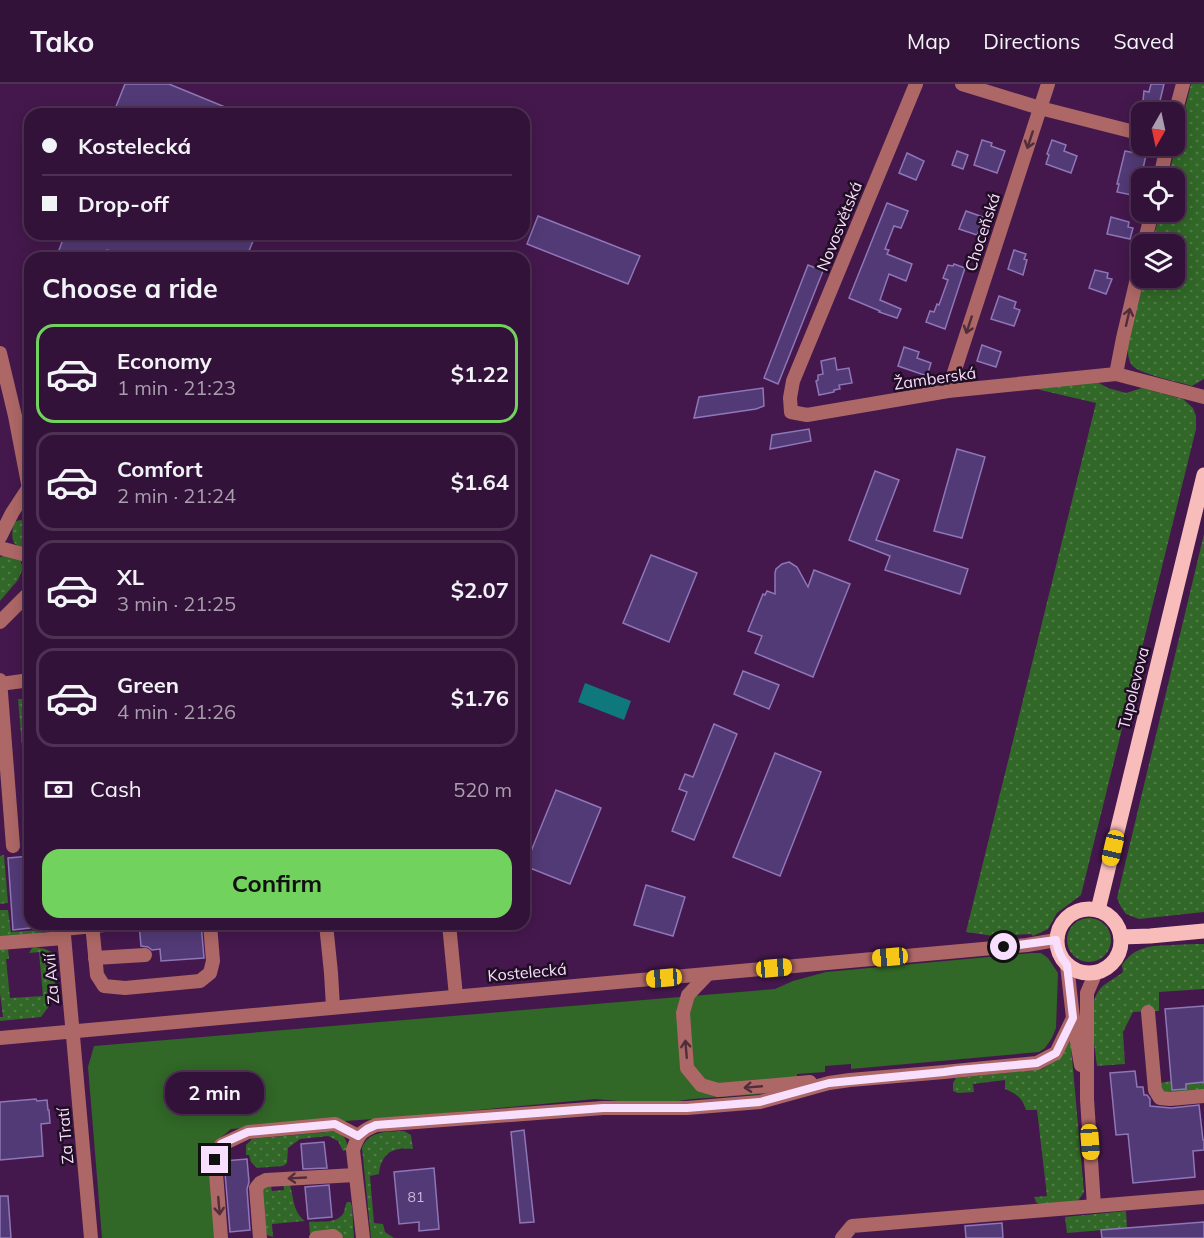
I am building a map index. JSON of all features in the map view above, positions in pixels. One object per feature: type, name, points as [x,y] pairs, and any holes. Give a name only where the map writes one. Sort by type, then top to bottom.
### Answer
[{"type":"main road","name":"Tupolevova","points":[[1098,910],[1204,475]]},
{"type":"main road","points":[[1084,909],[1098,910],[1107,914],[1113,919],[1121,937],[1116,958],[1109,966],[1088,973],[1067,965],[1058,950],[1056,940],[1058,929],[1064,920],[1072,913],[1084,909]]},
{"type":"main road","points":[[1121,937],[1204,931]]},
{"type":"street","name":"Novosvětská","points":[[793,381],[916,84]]},
{"type":"street","points":[[962,84],[1040,108],[1131,131]]},
{"type":"street","name":"Choceňská","points":[[948,391],[1048,84]]},
{"type":"street","points":[[1178,102],[1183,84]]},
{"type":"street","points":[[1135,288],[1116,374],[1204,397]]},
{"type":"street","points":[[0,353],[24,462]]},
{"type":"street","name":"Žamberská","points":[[793,381],[790,398],[791,412],[807,416],[948,391],[1116,374]]},
{"type":"street","points":[[0,537],[24,495]]},
{"type":"street","points":[[0,548],[24,554]]},
{"type":"street","points":[[0,622],[24,598]]},
{"type":"street","points":[[13,846],[0,683],[24,681]]},
{"type":"street","points":[[0,944],[63,930]]},
{"type":"street","name":"Za Avií","points":[[63,930],[72,1031]]},
{"type":"street","points":[[92,930],[97,975],[104,987],[125,988],[200,981],[210,973],[213,961],[210,930]]},
{"type":"street","points":[[327,930],[333,1007]]},
{"type":"street","points":[[450,930],[456,996]]},
{"type":"street","name":"Kostelecká","points":[[0,1038],[1027,945],[1056,940]]},
{"type":"street","points":[[95,958],[145,955]]},
{"type":"street","points":[[1067,965],[1073,1018],[1087,1099]]},
{"type":"street","points":[[1094,1206],[1087,1099],[1087,993],[1096,972]]},
{"type":"street","points":[[708,974],[688,995],[682,1013],[687,1068],[701,1085],[718,1090],[807,1082],[829,1083],[1037,1063],[1056,1053],[1073,1018]]},
{"type":"street","points":[[1148,1012],[1155,1090],[1160,1098],[1204,1096]]},
{"type":"street","name":"Za Tratí","points":[[72,1031],[91,1238]]},
{"type":"street","points":[[363,1238],[353,1150],[358,1136],[376,1125],[603,1108],[687,1108],[760,1102],[829,1083]]},
{"type":"street","points":[[222,1238],[215,1160],[221,1144],[248,1132],[335,1124],[358,1136]]},
{"type":"street","points":[[260,1238],[256,1188],[260,1183],[266,1180],[355,1175]]},
{"type":"street","points":[[842,1238],[852,1226],[1204,1197]]},
{"type":"street","points":[[316,1238],[333,1236],[336,1238]]},
{"type":"shaded area","points":[[1191,84],[1204,84],[1204,379],[1192,386],[1150,375],[1136,368],[1130,361],[1127,346],[1142,288],[1185,288],[1185,234],[1154,234],[1158,222],[1185,222],[1185,168],[1170,168],[1173,156],[1185,156],[1185,109]]},
{"type":"shaded area","points":[[1097,382],[1126,393],[1142,388],[1183,399],[1193,408],[1196,416],[1196,429],[1081,895],[1057,913],[1048,929],[1033,936],[1031,934],[994,936],[966,932],[1096,403],[1032,388]]},
{"type":"shaded area","points":[[24,521],[24,547],[18,546],[13,540],[14,522]]},
{"type":"shaded area","points":[[1204,534],[1204,912],[1139,919],[1126,914],[1117,898]]},
{"type":"shaded area","points":[[7,555],[20,560],[23,568],[18,580],[0,601],[0,557]]},
{"type":"shaded area","points":[[585,683],[631,701],[624,720],[578,702]]},
{"type":"shaded area","points":[[18,699],[24,699],[24,772]]},
{"type":"shaded area","points":[[4,855],[8,903],[0,904],[0,856]]},
{"type":"shaded area","points":[[0,910],[8,910],[11,932],[46,930],[39,934],[0,938]]},
{"type":"shaded area","points":[[1089,918],[1098,919],[1105,924],[1110,931],[1110,949],[1105,956],[1098,961],[1089,962],[1080,961],[1073,956],[1068,949],[1067,940],[1068,931],[1073,924],[1080,919]]},
{"type":"shaded area","points":[[1204,944],[1204,989],[1159,992],[1159,1011],[1133,1012],[1123,1032],[1125,1064],[1097,1066],[1093,1037],[1093,1005],[1100,989],[1123,972],[1122,965],[1127,958],[1145,948]]},
{"type":"shaded area","points":[[35,947],[53,953],[56,997],[41,1017],[0,1021],[0,1017],[3,1017],[0,993],[0,950],[8,949],[9,959],[6,959],[10,998],[43,996],[39,952],[29,953]]},
{"type":"shaded area","points":[[1041,953],[1048,958],[1058,973],[1056,1028],[1045,1048],[1039,1052],[851,1069],[851,1064],[825,1066],[825,1072],[797,1074],[797,1089],[778,1093],[656,1104],[595,1099],[415,1116],[231,1129],[210,1147],[217,1238],[102,1238],[88,1067],[94,1046],[775,989],[793,981],[826,972]]},
{"type":"shaded area","points":[[1070,1035],[1084,1192],[1078,1201],[1041,1205],[1034,1197],[1047,1196],[1037,1110],[1026,1110],[1018,1097],[1005,1089],[1005,1080],[973,1084],[974,1092],[958,1093],[953,1091],[953,1083],[956,1078],[1042,1069],[1056,1060]]},
{"type":"shaded area","points":[[1171,1081],[1172,1085],[1204,1082],[1204,1093],[1173,1096],[1163,1091],[1160,1083]]},
{"type":"shaded area","points":[[337,1131],[345,1139],[346,1150],[343,1151],[338,1141],[328,1136],[300,1139],[288,1148],[287,1163],[283,1166],[257,1168],[251,1162],[249,1155],[246,1155],[246,1145],[252,1139]]},
{"type":"shaded area","points":[[404,1131],[411,1135],[413,1149],[399,1149],[389,1153],[382,1161],[379,1174],[370,1176],[374,1223],[383,1224],[385,1232],[394,1238],[371,1238],[362,1148],[365,1142],[374,1135]]},
{"type":"shaded area","points":[[283,1180],[290,1185],[296,1209],[305,1221],[272,1224],[273,1237],[264,1231],[261,1194],[270,1181],[272,1191],[284,1190]]},
{"type":"shaded area","points":[[347,1202],[350,1202],[352,1206],[354,1238],[344,1238],[339,1234],[328,1232],[310,1234],[309,1222],[329,1221],[342,1216]]},
{"type":"shaded area","points":[[1126,1211],[1127,1228],[1067,1233],[1065,1217]]},
{"type":"building","points":[[125,84],[169,84],[227,108],[115,108]]},
{"type":"building","points":[[1151,84],[1164,84],[1160,102],[1143,101],[1144,91],[1149,92]]},
{"type":"building","points":[[982,140],[1005,151],[997,173],[974,165]]},
{"type":"building","points":[[1052,140],[1066,145],[1064,151],[1077,156],[1071,173],[1046,164]]},
{"type":"building","points":[[957,151],[968,155],[963,169],[952,165]]},
{"type":"building","points":[[1125,151],[1131,152],[1131,156],[1146,156],[1143,168],[1131,168],[1131,195],[1117,192],[1119,184],[1117,184]]},
{"type":"building","points":[[907,153],[924,161],[916,180],[899,173]]},
{"type":"building","points":[[887,203],[908,211],[901,228],[894,226],[885,249],[889,250],[887,254],[912,264],[906,281],[889,274],[880,300],[901,309],[897,318],[849,298]]},
{"type":"building","points":[[966,211],[983,217],[977,235],[959,229]]},
{"type":"building","points":[[538,216],[640,256],[628,284],[527,244]]},
{"type":"building","points":[[1111,217],[1129,222],[1128,227],[1133,228],[1130,239],[1107,234]]},
{"type":"building","points":[[63,240],[254,240],[248,252],[112,252],[107,250],[106,252],[58,252]]},
{"type":"building","points":[[1014,250],[1026,254],[1024,259],[1027,260],[1023,275],[1008,269]]},
{"type":"building","points":[[954,264],[965,268],[945,329],[926,322],[930,311],[934,312],[937,304],[939,305],[948,280],[943,278],[948,265],[953,266]]},
{"type":"building","points":[[808,265],[823,271],[778,384],[764,378]]},
{"type":"building","points":[[1095,270],[1108,273],[1107,278],[1112,279],[1106,294],[1089,288]]},
{"type":"building","points":[[999,296],[1016,302],[1014,308],[1020,310],[1014,326],[991,319]]},
{"type":"building","points":[[982,345],[1001,352],[996,367],[977,361]]},
{"type":"building","points":[[904,347],[919,352],[917,358],[931,363],[927,376],[898,366]]},
{"type":"building","points":[[835,358],[837,370],[849,368],[852,383],[839,385],[840,389],[834,392],[819,395],[816,381],[818,375],[823,374],[821,361]]},
{"type":"building","points":[[763,388],[764,406],[694,418],[699,397]]},
{"type":"building","points":[[809,429],[811,441],[770,449],[772,435]]},
{"type":"building","points":[[957,449],[985,457],[962,538],[934,531]]},
{"type":"building","points":[[875,471],[899,480],[876,540],[968,569],[960,594],[885,570],[890,556],[849,540]]},
{"type":"building","points":[[651,555],[697,573],[669,642],[623,623]]},
{"type":"building","points":[[789,562],[797,567],[808,587],[814,570],[850,584],[813,677],[755,653],[762,636],[748,631],[763,594],[765,595],[767,591],[775,594],[776,569]]},
{"type":"building","points":[[743,671],[779,685],[769,709],[734,694]]},
{"type":"building","points":[[714,724],[737,734],[694,840],[672,831],[687,792],[679,789],[685,774],[693,777]]},
{"type":"building","points":[[775,753],[821,772],[780,876],[733,857]]},
{"type":"building","points":[[556,790],[601,808],[570,884],[530,868],[530,854]]},
{"type":"building","points":[[24,857],[24,929],[13,930],[8,858]]},
{"type":"building","points":[[646,885],[685,897],[673,936],[634,925]]},
{"type":"building","points":[[140,930],[202,930],[204,958],[161,961],[160,949],[152,950],[141,946]]},
{"type":"building","points":[[1204,1006],[1204,1082],[1186,1084],[1186,1089],[1172,1090],[1165,1009]]},
{"type":"building","points":[[1135,1071],[1137,1087],[1143,1087],[1144,1095],[1150,1099],[1150,1106],[1171,1108],[1199,1105],[1204,1150],[1193,1151],[1195,1177],[1133,1183],[1128,1134],[1116,1135],[1110,1073]]},
{"type":"building","points":[[36,1099],[37,1101],[47,1100],[49,1110],[50,1123],[41,1124],[43,1156],[0,1160],[0,1102]]},
{"type":"building","points":[[524,1130],[534,1222],[520,1223],[511,1132]]},
{"type":"building","points":[[324,1142],[327,1168],[303,1169],[301,1144]]},
{"type":"building","points":[[247,1159],[250,1230],[230,1232],[224,1161]]},
{"type":"building","points":[[434,1168],[439,1229],[419,1231],[419,1222],[399,1224],[394,1172]]},
{"type":"building","points":[[329,1185],[332,1217],[308,1219],[305,1187]]},
{"type":"building","points":[[0,1196],[8,1196],[11,1238],[0,1238]]},
{"type":"building","points":[[1204,1222],[1204,1238],[1102,1238],[1101,1230]]},
{"type":"building","points":[[1002,1223],[1003,1238],[966,1238],[965,1226]]},
{"type":"route","points":[[215,1160],[221,1144],[248,1132],[335,1124],[358,1136],[376,1125],[603,1108],[687,1108],[760,1102],[829,1083],[850,1080],[1037,1063],[1056,1053],[1073,1018],[1067,965],[1058,950],[1056,940],[1004,947]]}]
